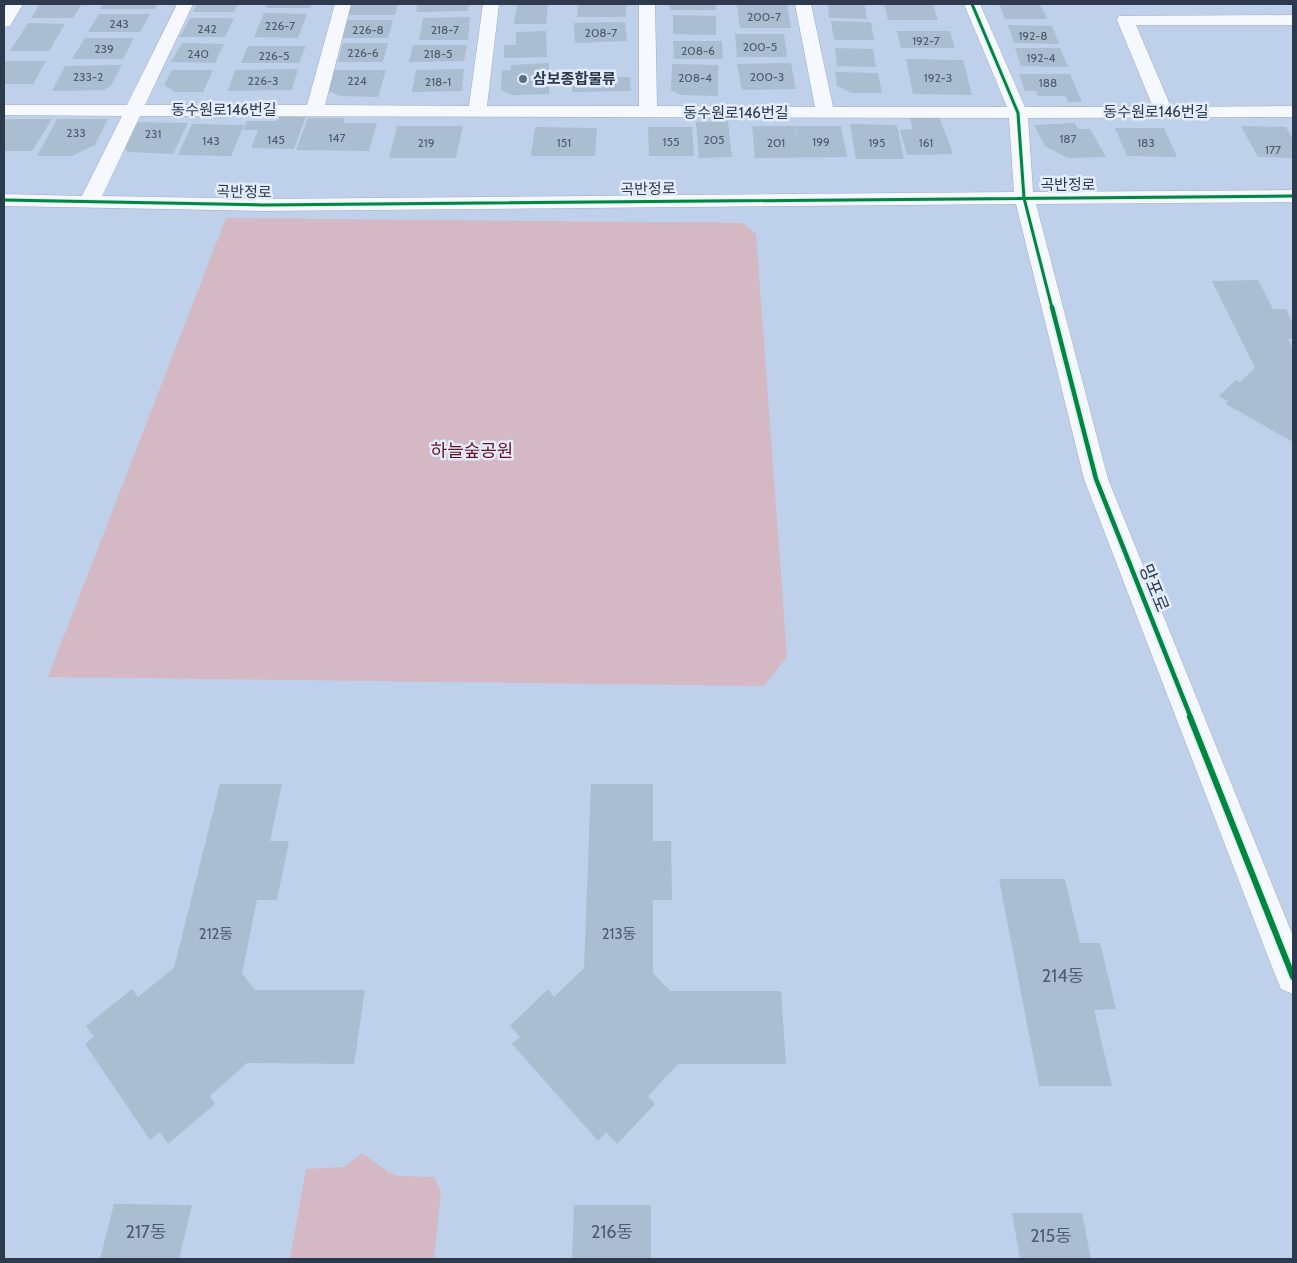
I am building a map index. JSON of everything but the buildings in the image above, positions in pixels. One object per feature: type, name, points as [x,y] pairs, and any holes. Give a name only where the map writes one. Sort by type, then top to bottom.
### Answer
[{"type":"street","points":[[4,22],[15,4]]},
{"type":"street","points":[[89,202],[185,4]]},
{"type":"street","points":[[315,110],[343,4]]},
{"type":"street","points":[[477,112],[491,4]]},
{"type":"street","points":[[647,4],[648,112]]},
{"type":"street","points":[[803,4],[824,113]]},
{"type":"street","points":[[972,4],[1018,114]]},
{"type":"street","points":[[1117,4],[1164,112]]},
{"type":"street","points":[[1125,20],[1293,20]]},
{"type":"street","name":"동수원로146번길","points":[[4,110],[1018,114],[1293,112]]},
{"type":"street","name":"망포로","points":[[1018,114],[1024,198],[1096,479],[1293,976]]},
{"type":"street","name":"곡반정로","points":[[4,200],[263,205],[1293,196]]},
{"type":"green space","name":"하늘숲공원","points":[[226,218],[743,223],[756,234],[787,657],[764,686],[48,677]]},
{"type":"green space","points":[[362,1153],[388,1172],[399,1176],[434,1177],[441,1192],[434,1259],[290,1259],[306,1169],[344,1167]]},
{"type":"cycle path","points":[[972,4],[1018,113],[1024,198],[1096,479],[1293,977]]},
{"type":"cycle path","points":[[4,200],[263,205],[1293,196]]},
{"type":"place","name":"삼보종합물류","points":[[523,79]]}]
